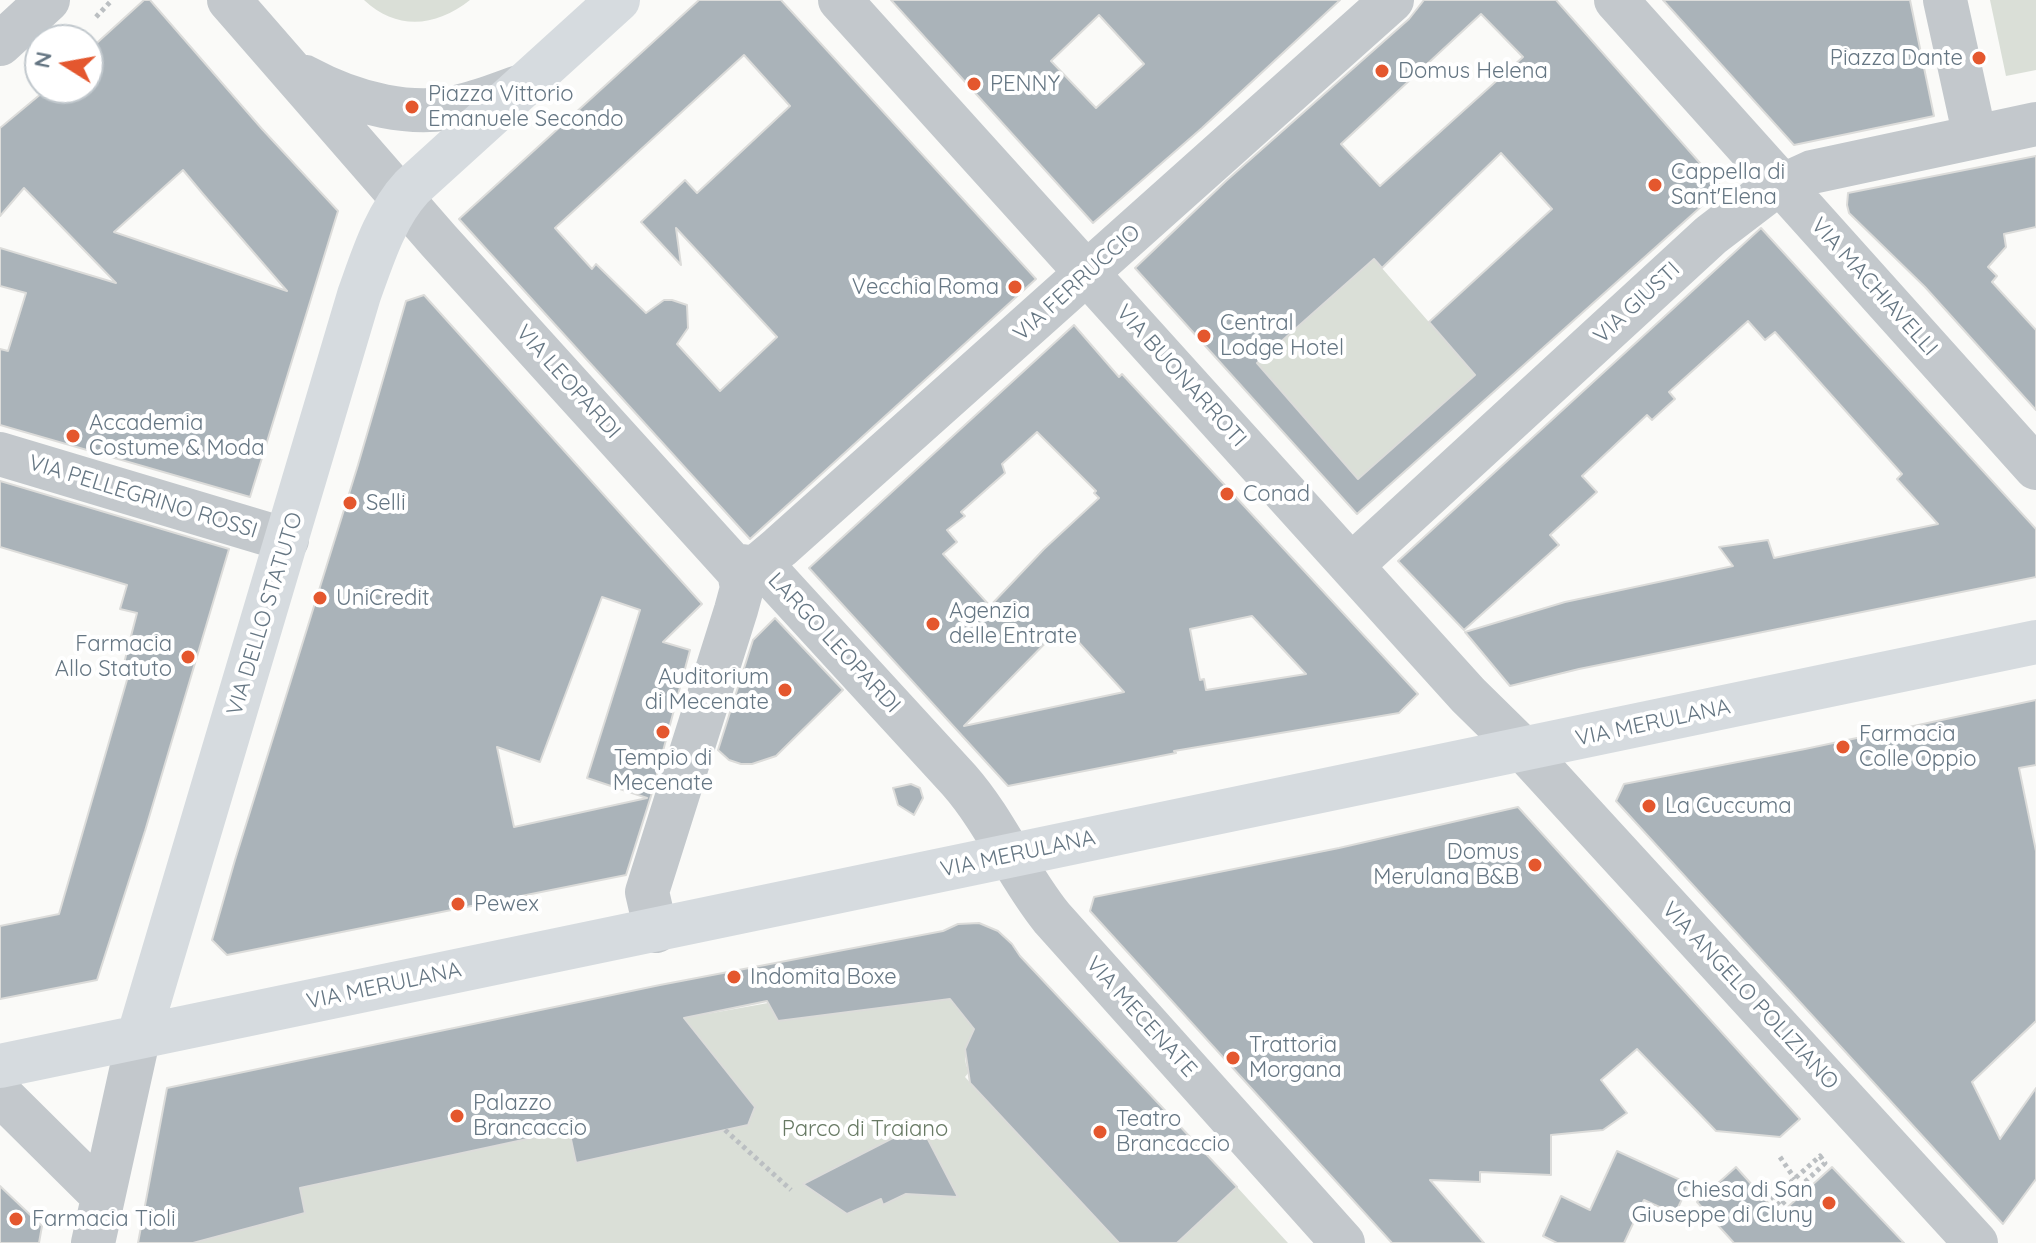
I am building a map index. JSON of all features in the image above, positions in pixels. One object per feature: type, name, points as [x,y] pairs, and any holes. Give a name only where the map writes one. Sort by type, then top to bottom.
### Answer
[{"type":"main road","points":[[403,197],[618,0]]},
{"type":"main road","name":"VIA DELLO STATUTO","points":[[139,1035],[359,295],[379,243],[403,197]]},
{"type":"main road","name":"VIA MERULANA","points":[[0,1066],[2036,642]]},
{"type":"street","points":[[0,44],[48,0]]},
{"type":"street","points":[[229,0],[403,197]]},
{"type":"street","name":"VIA BUONARROTI","points":[[840,0],[1468,695],[1524,750]]},
{"type":"street","name":"VIA FERRUCCIO","points":[[748,564],[1087,274],[1392,0]]},
{"type":"street","name":"VIA MACHIAVELLI","points":[[1616,0],[2036,468]]},
{"type":"street","points":[[1945,0],[1975,137],[2036,124]]},
{"type":"street","points":[[293,70],[356,98],[418,110],[468,104],[527,84]]},
{"type":"street","name":"VIA GIUSTI","points":[[1352,565],[1711,235],[1751,203],[1781,185],[1812,172],[1975,137]]},
{"type":"street","name":"VIA LEOPARDI","points":[[403,197],[450,252],[748,564]]},
{"type":"street","name":"VIA PELLEGRINO ROSSI","points":[[0,454],[287,540]]},
{"type":"street","name":"LARGO LEOPARDI","points":[[656,931],[647,892],[748,564],[959,780],[1011,856]]},
{"type":"street","name":"VIA ANGELO POLIZIANO","points":[[1524,750],[1976,1243]]},
{"type":"street","name":"VIA MECENATE","points":[[1011,856],[1035,897],[1052,918],[1343,1243]]},
{"type":"street","points":[[93,1243],[139,1035]]},
{"type":"street","points":[[0,1094],[103,1196]]},
{"type":"path","points":[[96,17],[112,0]]},
{"type":"path","points":[[725,1130],[791,1190]]},
{"type":"path","points":[[1820,1156],[1825,1163],[1802,1189],[1780,1206],[1773,1198],[1795,1179],[1820,1156]]},
{"type":"path","points":[[1780,1157],[1795,1179]]},
{"type":"green space","points":[[364,0],[470,0],[444,16],[417,22],[390,17]]},
{"type":"green space","points":[[1990,0],[2036,0],[2036,70],[2006,76]]},
{"type":"green space","points":[[1374,259],[1475,375],[1358,479],[1257,363]]},
{"type":"green space","name":"Parco di Traiano","points":[[950,999],[977,1033],[966,1051],[965,1061],[969,1072],[965,1077],[1119,1243],[193,1243],[305,1213],[300,1188],[569,1130],[577,1163],[748,1125],[754,1107],[684,1018],[768,1003],[778,1021]]},
{"type":"green space","points":[[1237,1187],[1288,1243],[1177,1243]]},
{"type":"building","points":[[144,0],[150,0],[338,211],[250,497],[0,425],[0,349],[8,351],[26,293],[0,286],[0,248],[116,283],[24,188],[0,216],[0,128],[29,104],[104,104],[104,36]],"holes":[[[183,170],[287,291],[114,232]]]},
{"type":"building","points":[[699,0],[781,0],[1036,279],[750,539],[459,219]],"holes":[[[744,55],[790,106],[697,193],[685,180],[641,222],[681,265],[676,228],[777,337],[720,391],[677,344],[688,328],[687,305],[664,300],[646,313],[596,264],[592,269],[555,228]]]},
{"type":"building","points":[[891,0],[1340,0],[1202,128],[1093,223]],"holes":[[[1099,15],[1144,64],[1096,108],[1051,61]]]},
{"type":"building","points":[[1424,0],[1556,0],[1722,188],[1357,514],[1135,268],[1226,181],[1409,19]],"holes":[[[1481,14],[1523,57],[1380,186],[1341,144]],[[1501,153],[1552,209],[1429,322],[1475,375],[1358,479],[1257,363],[1374,259],[1382,268]]]},
{"type":"building","points":[[1663,0],[1910,0],[1934,116],[1794,145]]},
{"type":"building","points":[[2036,156],[2036,227],[2004,234],[2006,247],[1988,267],[1997,276],[1992,282],[2036,330],[2036,410],[1925,287],[1849,213],[1847,205],[1848,193]]},
{"type":"building","points":[[1761,228],[2036,529],[2036,577],[1579,669],[1510,686],[1465,632],[1565,602],[1733,566],[1719,547],[1768,540],[1774,558],[1938,524],[1897,479],[1902,474],[1775,332],[1765,340],[1748,321],[1669,392],[1675,399],[1652,420],[1647,415],[1582,476],[1597,492],[1550,535],[1559,545],[1464,630],[1398,561]]},
{"type":"building","points":[[424,295],[702,604],[663,642],[690,650],[651,796],[626,875],[227,955],[212,940],[406,301]],"holes":[[[602,597],[640,610],[587,778],[647,798],[514,827],[497,747],[540,762]]]},
{"type":"building","points":[[1074,325],[1119,377],[1122,374],[1418,694],[1399,713],[1174,751],[1176,753],[1008,786],[809,568]],"holes":[[[1037,432],[1096,491],[1094,493],[1099,498],[1044,549],[990,606],[943,554],[957,542],[947,530],[965,516],[961,512],[1005,473],[1002,464]],[[1252,616],[1306,674],[1206,690],[1204,679],[1200,680],[1190,629]],[[1063,625],[1124,692],[964,726]]]},
{"type":"building","points":[[0,481],[229,549],[97,980],[0,999],[0,926],[59,914],[129,673],[122,671],[137,613],[120,609],[127,585],[0,547]]},
{"type":"building","name":"Auditorium di Mecenate","points":[[775,618],[843,690],[776,756],[752,764],[741,764],[729,760],[718,750],[753,640]]},
{"type":"building","points":[[2036,700],[2036,765],[2019,768],[2036,851],[2036,1021],[1972,1082],[2000,1139],[2036,1088],[2036,1179],[2003,1224],[1616,801],[1624,784]]},
{"type":"building","points":[[911,784],[920,788],[923,798],[914,815],[898,805],[893,788]]},
{"type":"building","points":[[1518,807],[1800,1119],[1780,1137],[1716,1131],[1637,1049],[1601,1080],[1627,1113],[1603,1130],[1551,1135],[1551,1175],[1480,1172],[1480,1182],[1430,1180],[1484,1243],[1392,1243],[1090,911],[1094,897],[1339,848]]},
{"type":"building","points":[[979,923],[998,931],[1012,944],[1237,1187],[1177,1243],[1119,1243],[970,1083],[965,1049],[974,1029],[950,999],[778,1021],[767,1001],[684,1018],[755,1107],[748,1125],[576,1163],[569,1130],[300,1188],[305,1213],[193,1243],[138,1243],[167,1088],[660,985],[943,931],[958,924]]},
{"type":"building","points":[[920,1124],[958,1197],[906,1194],[883,1205],[881,1199],[847,1214],[803,1184]]},
{"type":"building","points":[[1617,1151],[1689,1184],[1675,1214],[1644,1200],[1624,1243],[1557,1243],[1543,1236],[1561,1196],[1590,1210]]},
{"type":"building","points":[[1736,1167],[1779,1215],[1832,1167],[1904,1243],[1734,1243],[1697,1202]]},
{"type":"building","points":[[0,1186],[42,1226],[39,1243],[0,1243]]},
{"type":"place","name":"Piazza Dante","points":[[1979,58]]},
{"type":"place","name":"Domus Helena","points":[[1382,71]]},
{"type":"place","name":"PENNY","points":[[974,84]]},
{"type":"place","name":"Piazza Vittorio Emanuele Secondo","points":[[412,107]]},
{"type":"place","name":"Cappella di Sant'Elena","points":[[1655,185]]},
{"type":"place","name":"Vecchia Roma","points":[[1015,287]]},
{"type":"place","name":"Central Lodge Hotel","points":[[1204,336]]},
{"type":"place","name":"Accademia Costume & Moda","points":[[73,436]]},
{"type":"place","name":"Conad","points":[[1227,494]]},
{"type":"place","name":"Selli","points":[[350,503]]},
{"type":"place","name":"UniCredit","points":[[320,598]]},
{"type":"place","name":"Agenzia delle Entrate","points":[[933,624]]},
{"type":"place","name":"Farmacia Allo Statuto","points":[[188,657]]},
{"type":"place","name":"Auditorium di Mecenate","points":[[785,690]]},
{"type":"place","name":"Tempio di Mecenate","points":[[663,732]]},
{"type":"place","name":"Farmacia Colle Oppio","points":[[1843,747]]},
{"type":"place","name":"La Cuccuma","points":[[1649,806]]},
{"type":"place","name":"Domus Merulana B&B","points":[[1535,865]]},
{"type":"place","name":"Pewex","points":[[458,904]]},
{"type":"place","name":"Indomita Boxe","points":[[734,977]]},
{"type":"place","name":"Trattoria Morgana","points":[[1233,1058]]},
{"type":"place","name":"Palazzo Brancaccio","points":[[457,1116]]},
{"type":"place","name":"Teatro Brancaccio","points":[[1100,1132]]},
{"type":"place","name":"Chiesa di San Giuseppe di Cluny","points":[[1829,1203]]},
{"type":"place","name":"Farmacia Tioli","points":[[16,1219]]}]
